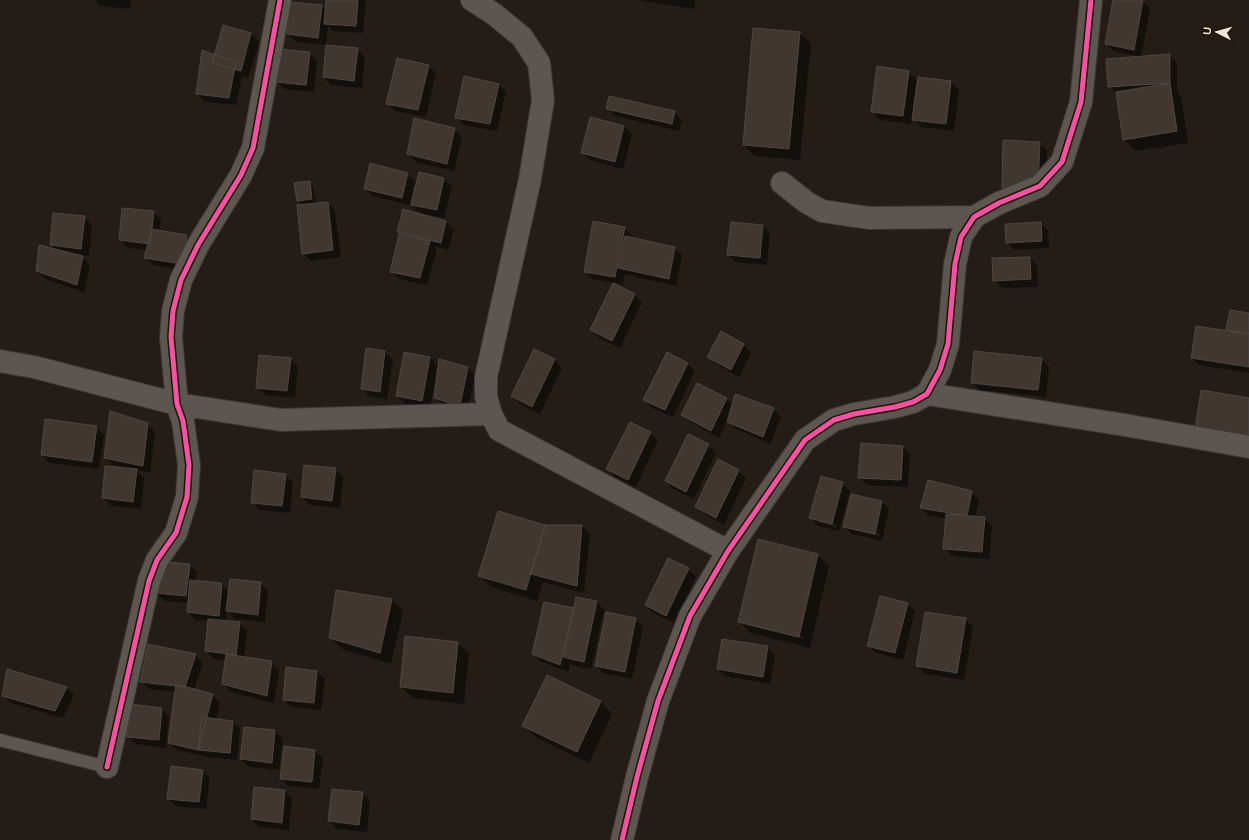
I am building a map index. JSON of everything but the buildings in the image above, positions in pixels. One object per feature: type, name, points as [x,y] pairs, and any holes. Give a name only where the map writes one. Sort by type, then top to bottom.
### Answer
[{"type":"street","points":[[107,767],[149,581],[157,560],[176,533],[187,497],[189,465],[183,421],[177,404],[171,337],[173,312],[181,280],[198,245],[241,175],[253,148],[280,0]]},
{"type":"street","points":[[472,0],[494,14],[522,37],[539,63],[543,100],[530,180],[486,377],[486,397],[491,414],[499,430],[728,551]]},
{"type":"street","points":[[622,840],[637,777],[658,701],[690,616],[728,551],[805,440],[834,420],[854,414],[907,404],[927,394],[940,370],[948,344],[954,264],[961,237],[974,217],[999,203],[1040,186],[1062,162],[1081,102],[1091,0]]},
{"type":"street","points":[[782,183],[806,202],[822,211],[869,218],[974,217]]},
{"type":"street","points":[[0,362],[34,367],[177,404],[281,420],[491,414]]},
{"type":"street","points":[[927,394],[1125,425],[1249,447]]},
{"type":"lane","points":[[0,740],[107,767]]},
{"type":"cycle path","points":[[107,767],[149,581],[157,560],[176,533],[187,497],[189,465],[183,421],[177,404],[171,337],[173,311],[181,280],[198,245],[241,175],[253,148],[280,0]]},
{"type":"cycle path","points":[[622,840],[637,777],[658,701],[690,616],[728,551],[805,440],[834,420],[854,414],[895,407],[913,402],[927,394],[940,370],[948,344],[955,264],[961,237],[974,217],[999,203],[1040,186],[1062,162],[1081,102],[1091,0]]}]
